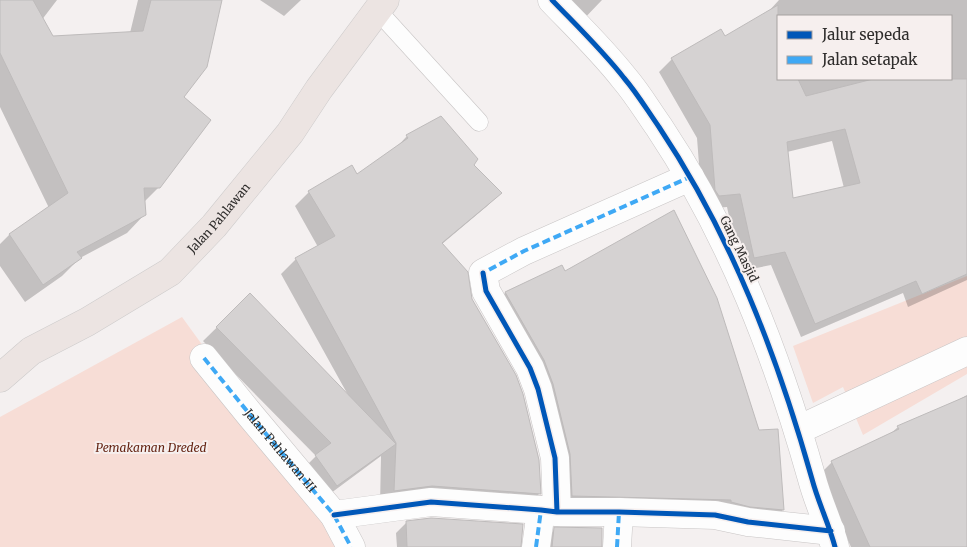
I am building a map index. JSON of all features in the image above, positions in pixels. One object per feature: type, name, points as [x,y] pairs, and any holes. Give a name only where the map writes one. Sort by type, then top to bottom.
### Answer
[{"type":"main road","name":"Jalan Pahlawan","points":[[0,378],[30,351],[87,322],[170,272],[214,226],[290,133],[319,89],[381,5]]},
{"type":"street","name":"Gang Masjid","points":[[552,0],[624,77],[672,147],[718,227],[751,299],[798,430],[812,482],[833,539]]},
{"type":"street","points":[[536,547],[549,511],[555,458],[538,390],[530,368],[486,291],[483,274],[524,251],[690,177]]},
{"type":"street","points":[[798,430],[967,351]]},
{"type":"street","name":"Jalan Pahlawan III","points":[[204,358],[334,514],[351,547]]},
{"type":"street","points":[[334,514],[431,502],[549,511],[715,515],[833,539]]},
{"type":"street","points":[[617,547],[619,512]]},
{"type":"lane","points":[[381,5],[479,122]]},
{"type":"green space","points":[[967,276],[967,374],[863,435],[843,387],[813,403],[793,346]]},
{"type":"green space","name":"Pemakaman Dreded","points":[[182,317],[349,547],[0,547],[0,417]]},
{"type":"building","points":[[0,0],[33,0],[53,36],[143,31],[151,0],[222,0],[207,67],[184,97],[211,120],[160,188],[144,188],[146,215],[77,252],[82,258],[43,285],[9,234],[68,193],[0,53]]},
{"type":"building","points":[[778,5],[777,80],[798,80],[806,96],[869,80],[967,79],[967,274],[922,294],[916,281],[815,324],[785,252],[754,258],[740,194],[719,196],[715,190],[710,125],[671,58],[721,29],[725,36]],"holes":[[[845,129],[860,183],[793,198],[787,142]]]},
{"type":"building","points":[[441,116],[478,159],[474,165],[502,193],[442,243],[468,272],[472,299],[516,375],[523,394],[539,460],[541,494],[432,486],[394,491],[396,443],[295,258],[335,236],[308,191],[352,165],[357,174],[408,138],[406,135]]},
{"type":"building","points":[[674,210],[717,298],[759,430],[778,429],[784,510],[750,507],[731,502],[731,500],[572,496],[570,454],[553,384],[544,360],[505,292],[562,265],[565,271]]},
{"type":"building","points":[[250,293],[396,444],[337,486],[315,455],[331,443],[216,327]]},
{"type":"building","points":[[967,396],[967,547],[870,547],[831,461],[899,429],[897,426]]},
{"type":"building","points":[[431,518],[523,524],[521,547],[407,547],[406,521]]},
{"type":"building","points":[[554,527],[602,528],[602,547],[552,547]]},
{"type":"marked path","points":[[484,278],[483,273],[524,251],[690,177]]},
{"type":"marked path","points":[[204,358],[334,515],[351,547]]},
{"type":"marked path","points":[[536,547],[541,510]]},
{"type":"marked path","points":[[617,547],[619,512]]},
{"type":"cycle path","points":[[552,0],[598,48],[633,90],[685,168],[708,210],[730,253],[767,342],[835,547]]},
{"type":"cycle path","points":[[483,273],[486,291],[530,368],[538,389],[555,458],[557,512]]},
{"type":"cycle path","points":[[334,515],[431,502],[557,512],[715,515],[748,522],[831,531]]}]
